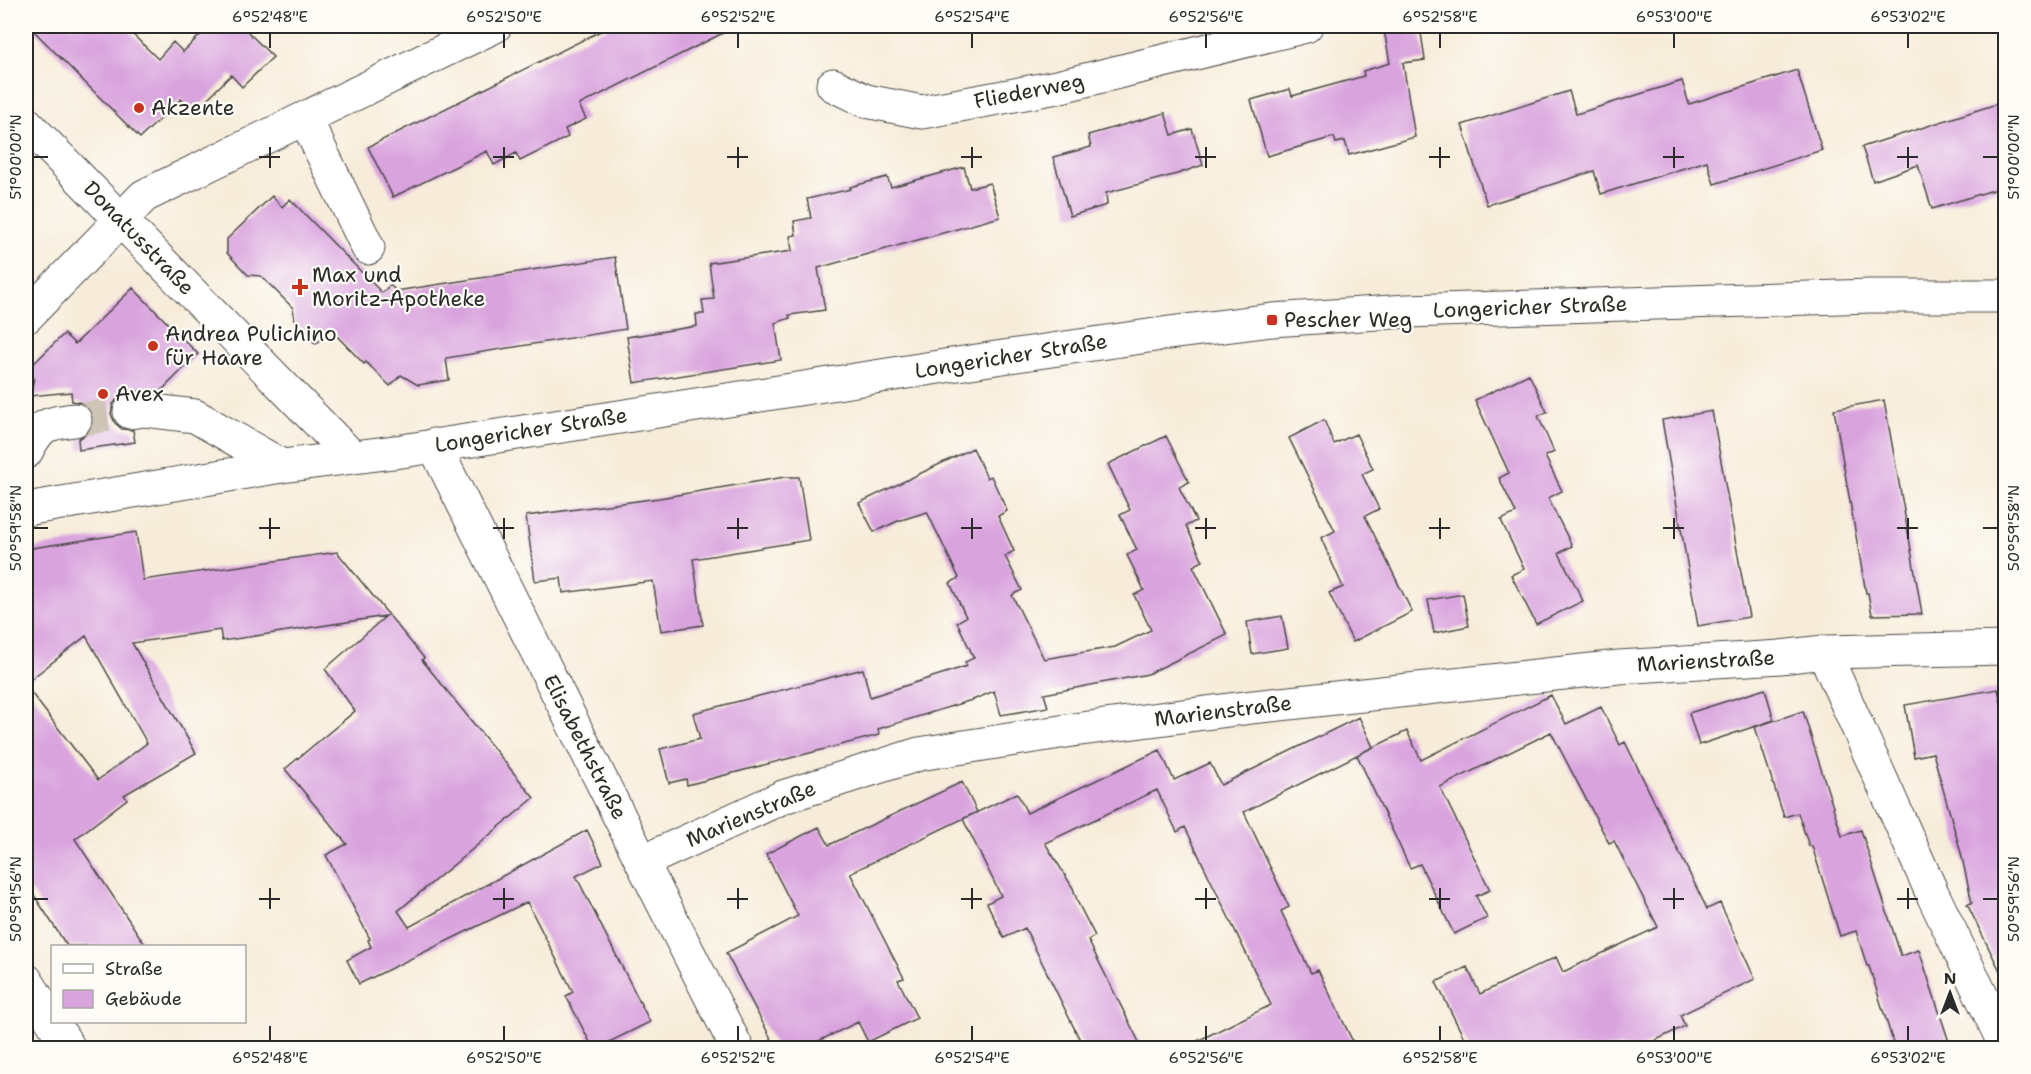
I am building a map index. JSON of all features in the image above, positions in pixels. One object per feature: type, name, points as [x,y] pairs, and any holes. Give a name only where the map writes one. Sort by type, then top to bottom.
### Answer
[{"type":"street","points":[[26,317],[144,196],[495,26]]},
{"type":"street","name":"Fliederweg","points":[[833,85],[866,101],[922,112],[1057,87],[1222,35],[1306,26]]},
{"type":"street","points":[[305,118],[368,248]]},
{"type":"street","name":"Donatusstraße","points":[[26,123],[352,457]]},
{"type":"street","name":"Longericher Straße","points":[[26,508],[282,466],[1169,333],[1272,320],[1418,310],[1870,296],[2006,296]]},
{"type":"street","points":[[130,412],[145,410],[195,416],[282,466]]},
{"type":"street","points":[[26,452],[35,435],[47,424],[75,420]]},
{"type":"street","name":"Elisabethstraße","points":[[434,445],[737,1048]]},
{"type":"street","name":"Marienstraße","points":[[642,862],[783,797],[919,754],[1073,730],[1252,707],[1619,667],[1824,652],[2006,648]]},
{"type":"street","points":[[1824,652],[1933,895],[2006,1047]]},
{"type":"street","points":[[26,980],[51,1020]]},
{"type":"street","points":[[53,1023],[69,1048]]},
{"type":"building","points":[[29,26],[124,26],[158,59],[173,42],[183,52],[209,26],[242,26],[273,57],[242,87],[231,75],[194,112],[181,99],[140,138]]},
{"type":"building","points":[[611,26],[737,26],[579,105],[586,119],[565,129],[568,137],[520,161],[516,153],[494,165],[487,151],[393,197],[368,147]]},
{"type":"building","points":[[1420,26],[1425,60],[1403,63],[1415,137],[1349,155],[1345,141],[1336,143],[1334,137],[1267,156],[1251,100],[1290,89],[1292,96],[1364,76],[1363,71],[1390,63],[1384,30]]},
{"type":"building","points":[[1797,70],[1822,150],[1714,184],[1707,161],[1601,194],[1594,171],[1487,205],[1462,125],[1569,91],[1576,114],[1682,81],[1689,104]]},
{"type":"building","points":[[2006,101],[2006,186],[1932,209],[1918,165],[1873,181],[1862,147]]},
{"type":"building","points":[[1165,113],[1172,135],[1192,129],[1203,165],[1106,193],[1107,205],[1070,216],[1053,157],[1091,147],[1088,135]]},
{"type":"building","points":[[964,167],[970,188],[990,183],[1000,217],[818,268],[825,310],[789,315],[790,318],[775,323],[781,360],[634,383],[627,337],[697,326],[696,314],[704,314],[702,300],[714,299],[709,263],[792,251],[790,236],[796,235],[794,221],[811,218],[807,199],[851,189],[850,187],[887,177],[891,187]]},
{"type":"building","points":[[272,196],[282,207],[290,199],[382,293],[390,285],[396,291],[615,257],[626,329],[446,358],[449,380],[418,385],[401,375],[390,386],[366,362],[364,364],[331,330],[316,344],[295,322],[293,308],[261,276],[248,275],[227,253],[227,239]]},
{"type":"building","points":[[133,288],[198,354],[159,393],[143,391],[128,393],[119,397],[113,404],[111,414],[115,423],[122,429],[133,430],[135,442],[79,450],[78,439],[87,434],[92,427],[93,417],[90,409],[83,403],[72,401],[71,392],[30,396],[34,378],[26,371],[64,334],[75,344]]},
{"type":"building","points":[[1529,374],[1547,412],[1538,416],[1554,452],[1545,456],[1562,491],[1548,498],[1572,546],[1559,553],[1583,601],[1536,624],[1511,575],[1524,569],[1501,520],[1516,513],[1499,478],[1509,473],[1475,400]]},
{"type":"building","points":[[1884,400],[1922,614],[1872,615],[1868,593],[1866,593],[1834,409]]},
{"type":"building","points":[[1712,411],[1749,617],[1698,626],[1662,420]]},
{"type":"building","points":[[1324,420],[1334,444],[1356,434],[1373,469],[1362,474],[1379,509],[1365,516],[1412,612],[1353,642],[1329,593],[1343,587],[1321,538],[1335,531],[1289,438]]},
{"type":"building","points":[[1166,436],[1189,482],[1179,487],[1196,521],[1186,526],[1203,561],[1193,566],[1227,635],[1148,674],[1044,694],[1048,707],[1001,715],[994,691],[878,729],[879,735],[687,785],[686,779],[669,783],[660,749],[700,739],[693,713],[863,669],[870,697],[967,666],[965,662],[974,658],[957,622],[966,617],[950,583],[959,578],[927,512],[898,521],[874,532],[859,503],[973,448],[987,478],[991,476],[1007,511],[998,516],[1014,551],[1005,556],[1022,590],[1012,595],[1044,659],[1115,647],[1151,630],[1134,595],[1144,590],[1127,555],[1137,550],[1120,515],[1130,510],[1108,464]]},
{"type":"building","points":[[785,477],[799,477],[809,540],[693,559],[703,625],[661,631],[653,581],[563,593],[561,578],[535,581],[526,516],[659,498]]},
{"type":"building","points":[[136,532],[143,580],[337,552],[534,798],[398,911],[409,927],[587,830],[603,863],[576,876],[650,1022],[593,1048],[566,996],[573,992],[527,902],[359,984],[347,960],[371,947],[368,940],[370,939],[326,855],[347,844],[285,769],[355,711],[325,669],[386,616],[222,641],[220,630],[132,643],[196,753],[124,795],[127,799],[75,839],[145,945],[66,945],[26,883],[26,686],[98,780],[147,743],[86,636],[26,683],[26,549]]},
{"type":"building","points":[[1463,594],[1469,626],[1434,633],[1428,600]]},
{"type":"building","points":[[1282,616],[1288,648],[1252,654],[1247,622]]},
{"type":"building","points":[[1765,689],[1774,720],[1699,745],[1689,713]]},
{"type":"building","points":[[1998,689],[2001,703],[2006,703],[2006,983],[1967,904],[1972,903],[1961,853],[1933,753],[1914,757],[1905,705]]},
{"type":"building","points":[[1551,695],[1566,724],[1601,707],[1620,745],[1625,742],[1707,909],[1720,903],[1755,979],[1680,1015],[1685,1026],[1640,1048],[1469,1048],[1436,982],[1467,967],[1480,994],[1556,957],[1563,972],[1658,927],[1614,841],[1609,843],[1551,732],[1440,787],[1490,890],[1476,896],[1487,918],[1454,934],[1420,864],[1410,868],[1357,755],[1407,731],[1421,760]]},
{"type":"building","points":[[1803,711],[1842,836],[1861,830],[1901,956],[1919,950],[1951,1048],[1895,1048],[1856,931],[1840,936],[1812,846],[1809,846],[1798,813],[1784,817],[1755,727]]},
{"type":"building","points":[[1359,717],[1373,747],[1244,812],[1289,907],[1281,911],[1311,973],[1318,970],[1356,1048],[1183,1048],[1271,1005],[1185,827],[1177,832],[1157,790],[1045,843],[1073,888],[1095,936],[1088,940],[1142,1048],[1084,1048],[1025,928],[1004,938],[987,903],[1001,896],[963,819],[1017,793],[1027,813],[1160,750],[1174,780],[1210,763],[1221,785]]},
{"type":"building","points":[[962,782],[977,812],[850,873],[904,978],[898,980],[917,1018],[868,1042],[858,1022],[804,1048],[776,1048],[726,953],[798,916],[766,854],[819,827],[829,845]]},
{"type":"tunnel","points":[[75,420],[130,412]]},
{"type":"place","name":"Akzente","points":[[139,108]]},
{"type":"place","name":"Max und Moritz-Apotheke","points":[[300,287]]},
{"type":"place","name":"Pescher Weg","points":[[1272,320]]},
{"type":"place","name":"Andrea Pulichino für Haare","points":[[153,346]]},
{"type":"place","name":"Avex","points":[[103,394]]}]
